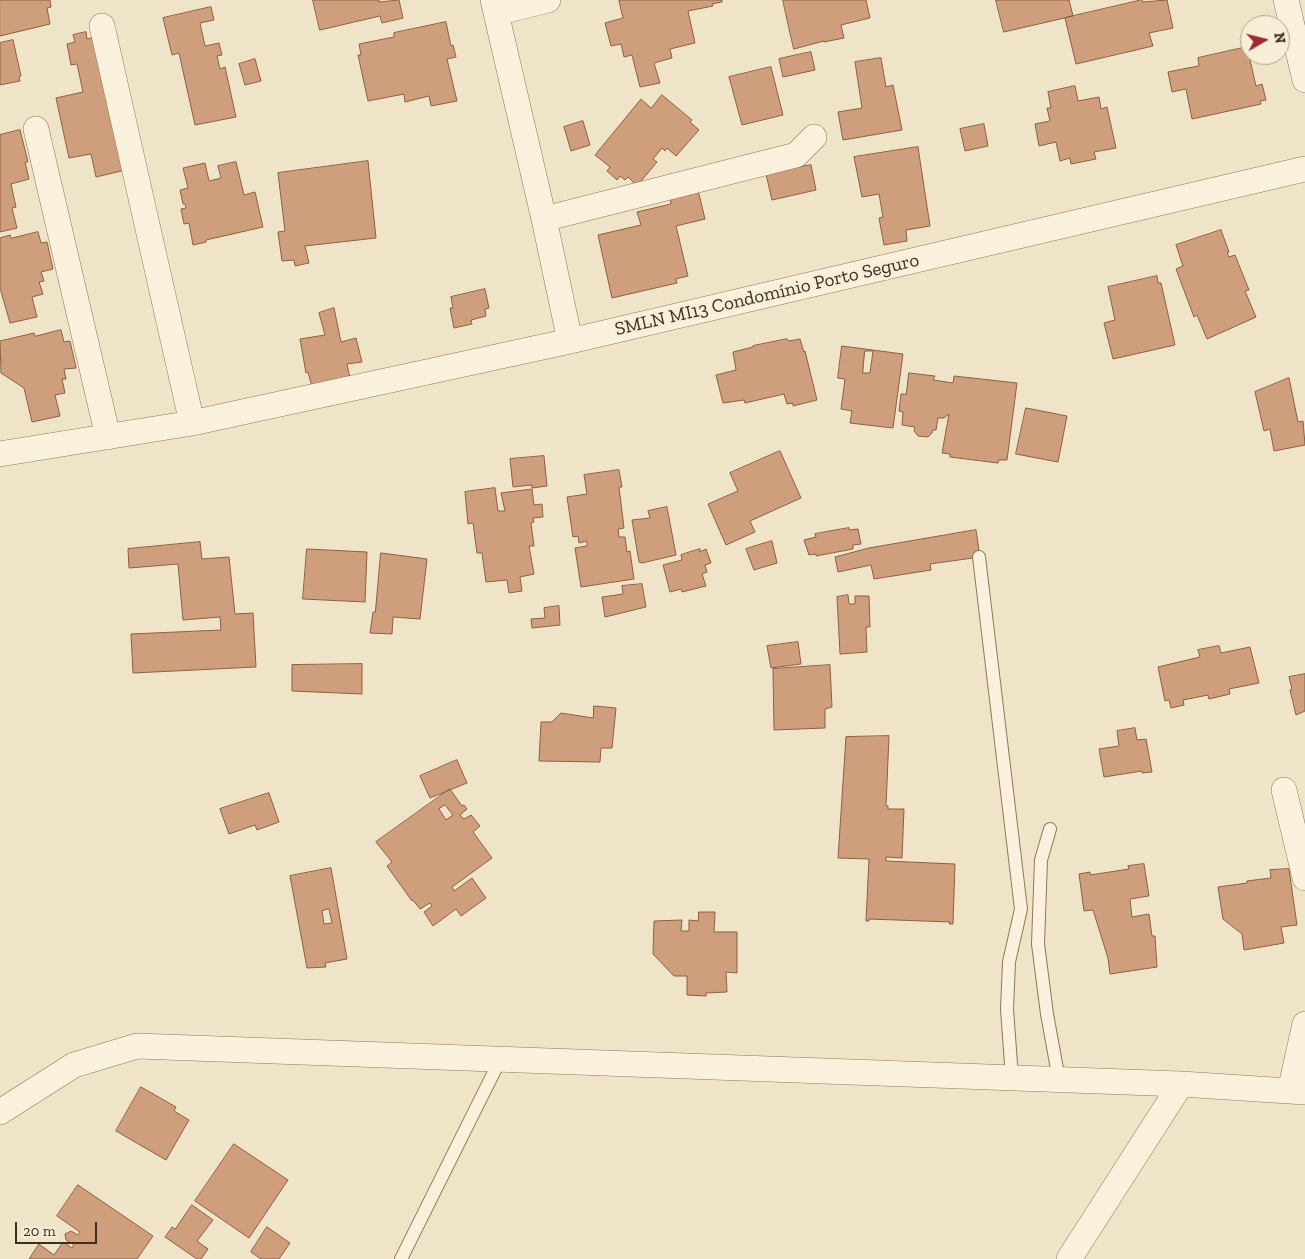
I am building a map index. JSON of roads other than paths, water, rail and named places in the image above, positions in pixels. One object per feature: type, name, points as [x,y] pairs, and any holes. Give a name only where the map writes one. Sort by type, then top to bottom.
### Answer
[{"type":"street","points":[[548,0],[495,7],[570,341]]},
{"type":"street","points":[[1286,0],[1305,80]]},
{"type":"street","points":[[102,26],[192,423]]},
{"type":"street","points":[[36,129],[108,437]]},
{"type":"street","points":[[544,219],[796,155],[814,137]]},
{"type":"street","name":"SMLN MI13 Condomínio Porto Seguro","points":[[0,454],[192,423],[570,341],[1305,169]]},
{"type":"street","points":[[1284,790],[1305,878]]},
{"type":"street","points":[[0,1112],[74,1065],[137,1046],[1182,1084],[1298,1091],[1305,1024]]},
{"type":"street","points":[[1068,1259],[1182,1084]]},
{"type":"lane","points":[[979,558],[1020,909],[1010,962],[1007,1009],[1012,1078]]},
{"type":"lane","points":[[1050,829],[1041,860],[1038,944],[1047,1014],[1059,1080]]},
{"type":"lane","points":[[401,1259],[500,1060]]}]
